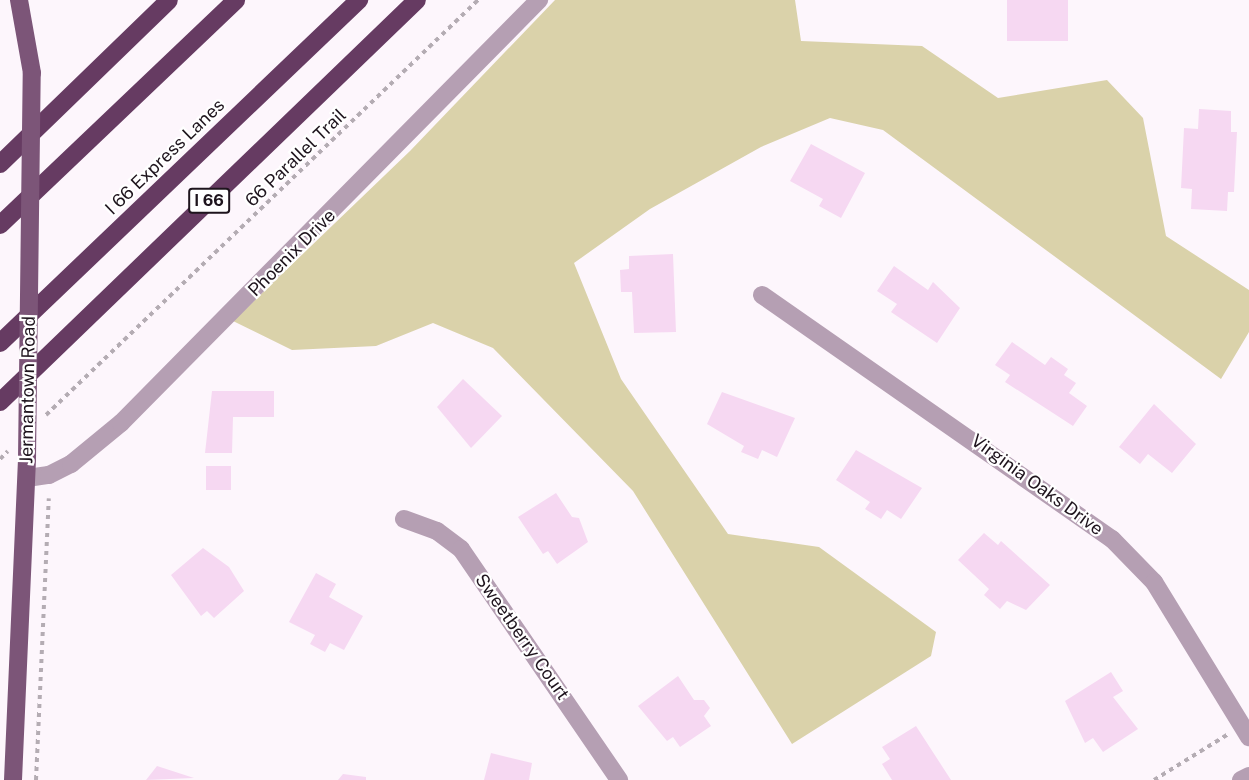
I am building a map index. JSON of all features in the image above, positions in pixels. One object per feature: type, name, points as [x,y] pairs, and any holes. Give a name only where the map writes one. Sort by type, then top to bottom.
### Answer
[{"type":"highway","points":[[0,164],[170,0]]},
{"type":"highway","points":[[0,225],[236,0]]},
{"type":"highway","name":"I 66 Express Lanes","points":[[0,343],[359,0]]},
{"type":"highway","name":"I 66","points":[[0,402],[417,0]]},
{"type":"main road","name":"Jermantown Road","points":[[13,780],[27,478],[32,73],[19,0]]},
{"type":"street","name":"Phoenix Drive","points":[[27,478],[49,475],[70,464],[121,423],[539,0]]},
{"type":"street","name":"Virginia Oaks Drive","points":[[762,295],[1112,538],[1154,582],[1246,732]]},
{"type":"street","name":"Sweetberry Court","points":[[404,519],[437,531],[461,549],[619,780]]},
{"type":"street","points":[[1241,780],[1249,776]]},
{"type":"path","name":"66 Parallel Trail","points":[[42,419],[478,0]]},
{"type":"path","points":[[0,459],[17,443]]},
{"type":"path","points":[[36,780],[49,498]]},
{"type":"path","points":[[1154,780],[1246,732]]},
{"type":"shaded area","points":[[555,0],[795,0],[801,41],[922,46],[998,98],[1107,80],[1143,118],[1166,236],[1249,290],[1249,332],[1221,379],[883,130],[830,118],[761,147],[650,209],[574,263],[621,379],[728,534],[819,547],[936,632],[931,656],[792,744],[633,491],[493,348],[433,323],[376,346],[292,350],[233,321],[410,151]]},
{"type":"building","points":[[1007,0],[1068,0],[1068,41],[1007,41]]},
{"type":"building","points":[[1199,109],[1231,111],[1231,132],[1237,132],[1234,192],[1228,192],[1227,211],[1191,209],[1192,189],[1181,188],[1184,128],[1198,129]]},
{"type":"building","points":[[811,144],[865,173],[841,218],[819,206],[823,199],[790,181]]},
{"type":"building","points":[[673,254],[676,332],[634,333],[632,292],[621,292],[620,270],[629,269],[629,256]]},
{"type":"building","points":[[894,266],[928,290],[933,282],[960,308],[937,343],[891,312],[897,304],[877,291]]},
{"type":"building","points":[[1012,342],[1045,365],[1051,357],[1068,369],[1064,375],[1076,383],[1069,393],[1087,406],[1073,426],[1005,382],[1010,375],[995,365]]},
{"type":"building","points":[[463,379],[502,416],[471,448],[437,407]]},
{"type":"building","points":[[212,391],[274,391],[274,417],[233,417],[232,453],[205,453]]},
{"type":"building","points":[[722,392],[795,418],[777,457],[762,450],[758,459],[741,452],[744,446],[707,424]]},
{"type":"building","points":[[1154,404],[1196,444],[1172,473],[1148,454],[1140,464],[1119,447]]},
{"type":"building","points":[[856,450],[922,488],[901,519],[887,510],[881,519],[865,509],[870,502],[836,480]]},
{"type":"building","points":[[206,466],[231,466],[231,490],[206,490]]},
{"type":"building","points":[[556,493],[572,517],[579,518],[588,542],[557,564],[548,551],[543,554],[518,517]]},
{"type":"building","points":[[984,533],[998,545],[1001,541],[1050,585],[1026,610],[1007,601],[1000,609],[984,595],[989,589],[958,560]]},
{"type":"building","points":[[203,548],[229,567],[244,591],[214,618],[207,611],[201,616],[171,575]]},
{"type":"building","points":[[316,573],[336,584],[329,597],[363,616],[344,650],[330,643],[325,652],[310,644],[315,635],[289,622]]},
{"type":"building","points":[[1111,672],[1123,691],[1113,697],[1138,729],[1103,752],[1093,738],[1085,743],[1065,701]]},
{"type":"building","points":[[678,676],[694,700],[704,700],[710,708],[704,716],[711,726],[680,747],[673,737],[667,741],[638,706]]},
{"type":"building","points":[[916,726],[951,780],[892,780],[882,764],[890,759],[882,747]]},
{"type":"building","points":[[491,753],[532,763],[529,780],[484,780]]},
{"type":"building","points":[[157,766],[194,778],[146,780]]},
{"type":"building","points":[[343,774],[366,777],[366,780],[338,780]]}]
